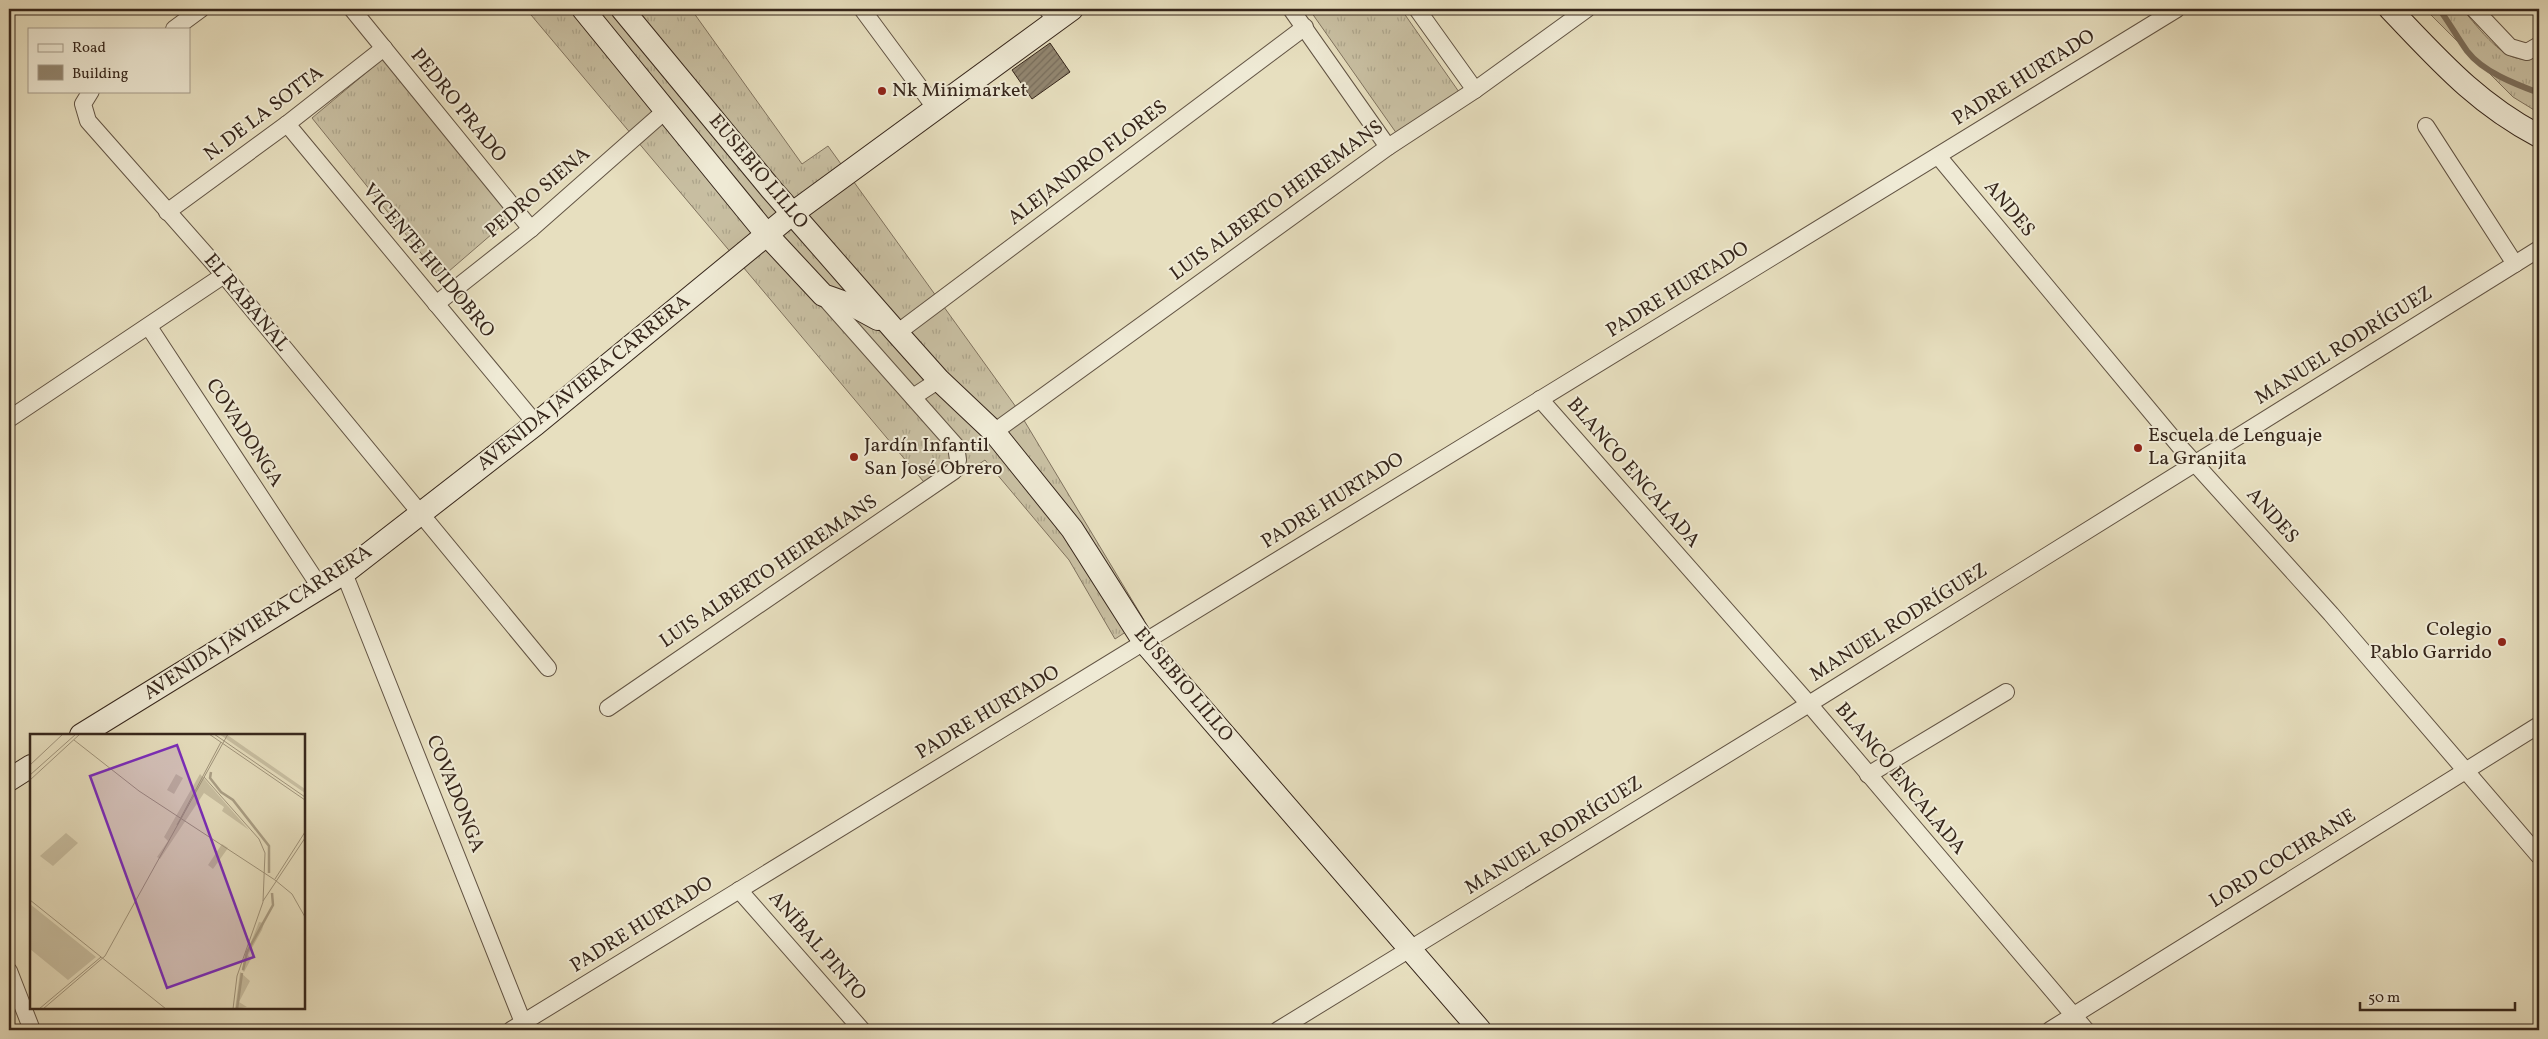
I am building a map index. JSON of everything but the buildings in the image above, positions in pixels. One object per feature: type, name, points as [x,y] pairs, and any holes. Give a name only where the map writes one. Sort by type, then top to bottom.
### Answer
[{"type":"street","points":[[175,28],[201,9]]},
{"type":"street","name":"PEDRO PRADO","points":[[352,9],[531,229]]},
{"type":"street","name":"EUSEBIO LILLO","points":[[584,9],[768,236],[913,397]]},
{"type":"street","name":"EUSEBIO LILLO","points":[[622,9],[793,213],[897,333],[939,380],[994,432],[1072,529],[1144,642],[1480,1030]]},
{"type":"street","points":[[862,9],[936,109]]},
{"type":"street","points":[[1291,9],[1388,147]]},
{"type":"street","points":[[1417,9],[1475,90]]},
{"type":"street","name":"LUIS ALBERTO HEIREMANS","points":[[994,432],[1388,147],[1475,90],[1587,9]]},
{"type":"street","name":"PADRE HURTADO","points":[[520,1028],[740,890],[2177,9]]},
{"type":"street","points":[[2390,9],[2443,66],[2487,104],[2539,136]]},
{"type":"street","points":[[2474,9],[2510,47],[2528,52],[2539,44]]},
{"type":"street","name":"AVENIDA JAVIERA CARRERA","points":[[83,734],[344,573],[536,424],[768,236],[793,213],[936,109],[1058,13]]},
{"type":"street","name":"ALEJANDRO FLORES","points":[[897,333],[1305,27]]},
{"type":"street","name":"N. DE LA SOTTA","points":[[168,212],[287,124],[384,48]]},
{"type":"street","name":"EL RABANAL","points":[[90,92],[82,104],[88,121],[224,275],[548,668]]},
{"type":"street","name":"PEDRO SIENA","points":[[436,304],[531,229],[665,111]]},
{"type":"street","name":"VICENTE HUIDOBRO","points":[[287,124],[536,424]]},
{"type":"street","points":[[2426,126],[2515,264]]},
{"type":"street","name":"ANDES","points":[[1938,156],[2196,464],[2332,614],[2539,856]]},
{"type":"street","name":"MANUEL RODRÍGUEZ","points":[[1278,1030],[1809,704],[2539,249]]},
{"type":"street","points":[[9,419],[224,275]]},
{"type":"street","name":"EUSEBIO LILLO","points":[[822,295],[871,314],[897,333]]},
{"type":"street","name":"COVADONGA","points":[[149,327],[320,587]]},
{"type":"street","points":[[913,397],[939,380]]},
{"type":"street","name":"LUIS ALBERTO HEIREMANS","points":[[608,708],[954,471],[958,460],[956,446],[913,397]]},
{"type":"street","name":"BLANCO ENCALADA","points":[[1540,399],[1809,704],[2072,1016],[2086,1030]]},
{"type":"street","name":"COVADONGA","points":[[344,573],[520,1028]]},
{"type":"street","points":[[1868,774],[2006,692]]},
{"type":"street","name":"LORD COCHRANE","points":[[2050,1030],[2539,724]]},
{"type":"street","points":[[9,780],[30,767]]},
{"type":"street","name":"ANÍBAL PINTO","points":[[740,890],[862,1030]]},
{"type":"street","points":[[9,972],[32,1030]]},
{"type":"green space","points":[[526,9],[691,9],[802,164],[828,146],[1016,407],[1144,620],[1115,639],[1069,560],[985,460],[934,494]]},
{"type":"green space","points":[[1309,9],[1401,9],[1459,92],[1397,134]]},
{"type":"green space","points":[[2425,9],[2462,9],[2486,37],[2507,54],[2518,58],[2528,58],[2539,53],[2539,113],[2513,97]]},
{"type":"green space","points":[[385,57],[514,215],[441,278],[312,118]]},
{"type":"waterway","points":[[2439,9],[2467,51],[2482,65],[2520,86],[2539,93]]},
{"type":"place","name":"Nk Minimarket","points":[[882,91]]},
{"type":"place","name":"Escuela de Lenguaje La Granjita","points":[[2138,448]]},
{"type":"place","name":"Jardín Infantil San José Obrero","points":[[854,457]]},
{"type":"place","name":"Colegio Pablo Garrido","points":[[2502,642]]}]
